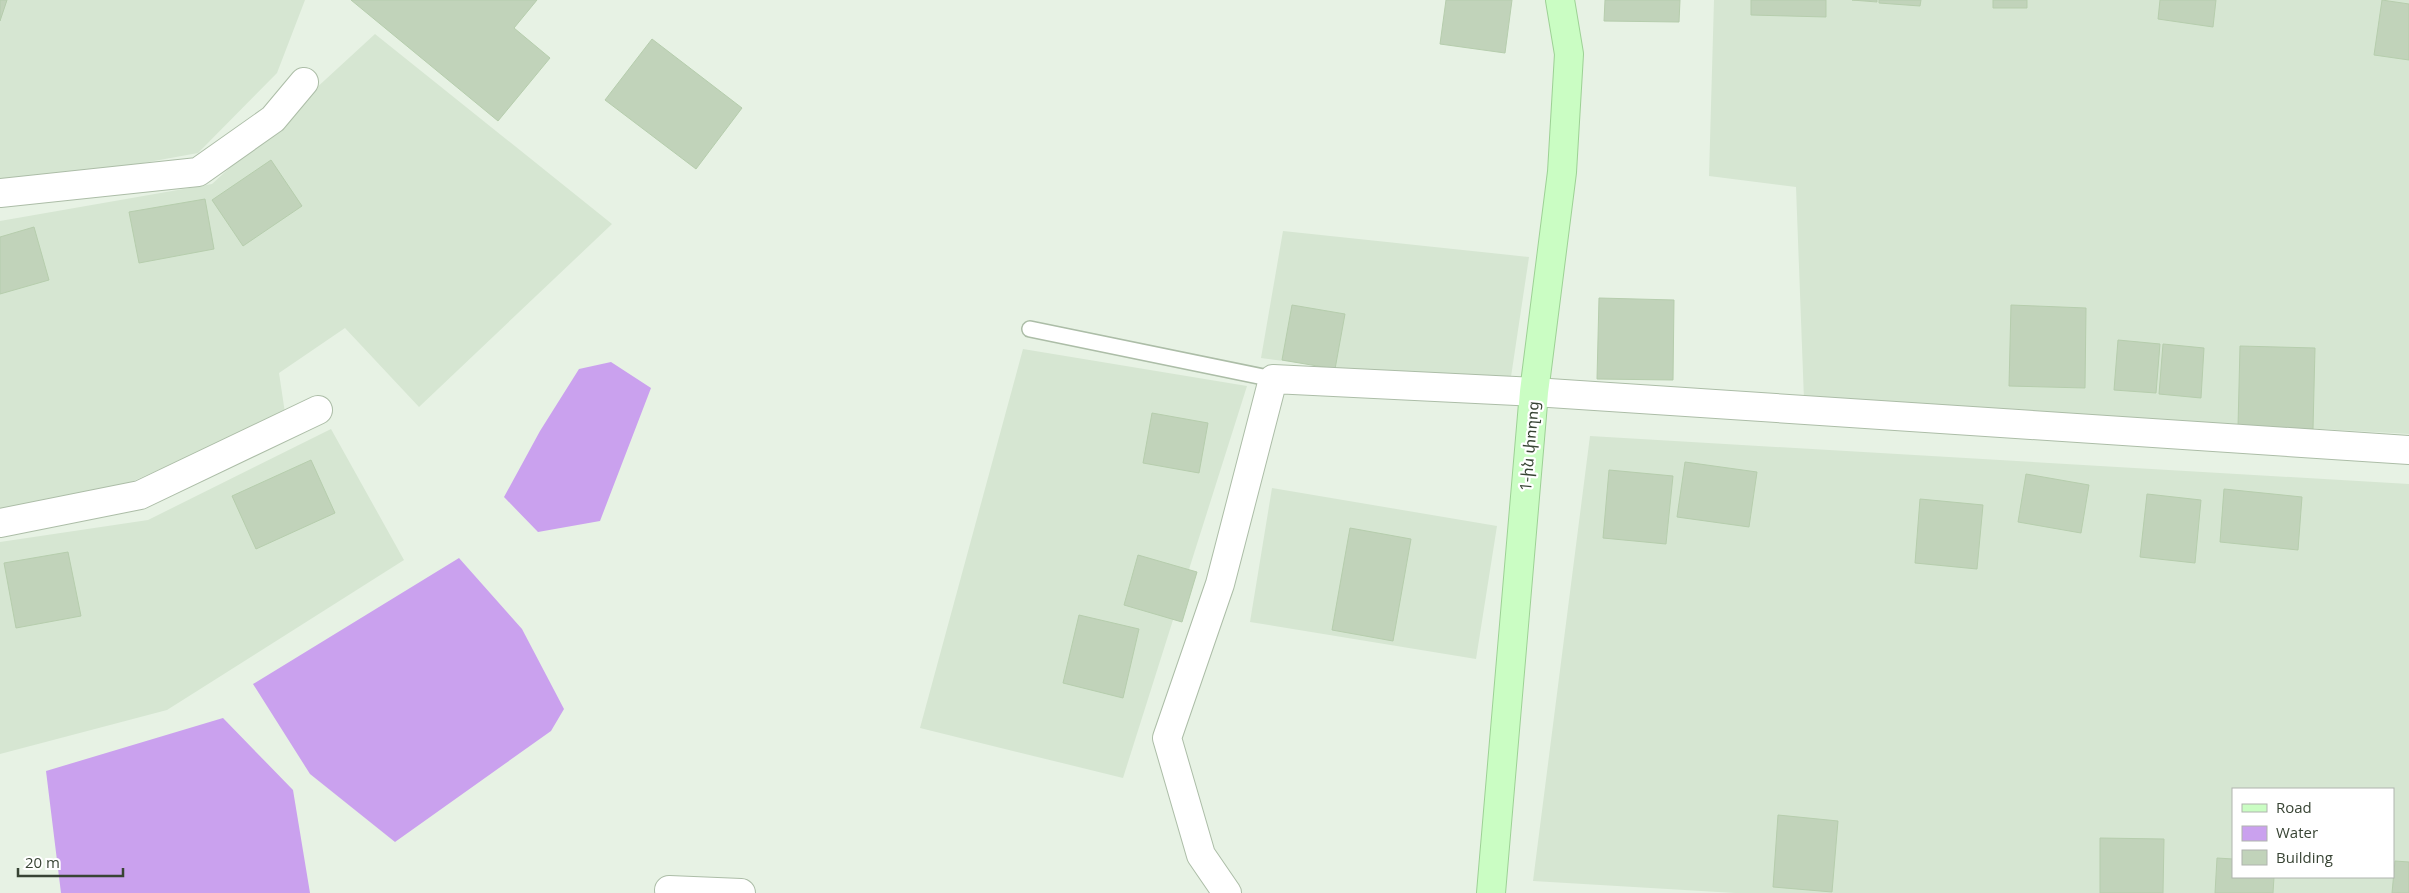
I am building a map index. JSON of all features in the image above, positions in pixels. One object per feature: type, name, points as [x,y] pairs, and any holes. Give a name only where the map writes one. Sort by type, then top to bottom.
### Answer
[{"type":"street","name":"1-ին փողոց","points":[[1491,893],[1534,392],[1562,172],[1569,54],[1560,0]]},
{"type":"street","points":[[0,193],[198,172],[273,119],[304,82]]},
{"type":"street","points":[[1227,893],[1200,856],[1168,738],[1220,584],[1273,379],[1534,392],[2409,450]]},
{"type":"street","points":[[0,523],[140,495],[318,410]]},
{"type":"street","points":[[669,890],[741,893]]},
{"type":"lane","points":[[1030,329],[1273,379]]},
{"type":"shaded area","points":[[0,0],[305,0],[277,73],[198,153],[0,189]]},
{"type":"shaded area","points":[[1714,0],[2409,0],[2409,434],[1804,400],[1796,187],[1709,176]]},
{"type":"shaded area","points":[[375,34],[612,224],[419,407],[345,328],[279,373],[285,413],[118,488],[0,509],[0,221],[212,184]]},
{"type":"shaded area","points":[[1283,231],[1529,257],[1509,390],[1261,358]]},
{"type":"shaded area","points":[[1023,349],[1247,386],[1123,778],[920,728]]},
{"type":"shaded area","points":[[331,429],[404,560],[167,710],[0,754],[0,542],[148,520]]},
{"type":"shaded area","points":[[1590,436],[2409,484],[2409,893],[1735,893],[1533,881]]},
{"type":"shaded area","points":[[1272,488],[1497,526],[1476,659],[1250,622]]},
{"type":"water","points":[[611,362],[651,388],[600,521],[538,532],[504,497],[540,431],[579,369]]},
{"type":"water","points":[[459,558],[522,629],[564,709],[551,731],[395,842],[310,774],[253,684]]},
{"type":"water","points":[[223,718],[293,790],[310,893],[61,893],[46,771]]},
{"type":"building","points":[[0,0],[7,0],[0,21]]},
{"type":"building","points":[[351,0],[537,0],[514,28],[550,58],[498,121]]},
{"type":"building","points":[[1446,0],[1512,0],[1505,53],[1440,44]]},
{"type":"building","points":[[1605,0],[1680,0],[1679,22],[1604,21]]},
{"type":"building","points":[[1751,0],[1826,0],[1826,17],[1751,15]]},
{"type":"building","points":[[1852,0],[1877,0],[1877,2]]},
{"type":"building","points":[[1879,0],[1921,0],[1920,6],[1879,3]]},
{"type":"building","points":[[1993,0],[2027,0],[2027,8],[1993,8]]},
{"type":"building","points":[[2160,0],[2216,0],[2213,27],[2158,19]]},
{"type":"building","points":[[2382,0],[2409,4],[2409,60],[2374,55]]},
{"type":"building","points":[[652,39],[742,108],[696,169],[605,100]]},
{"type":"building","points":[[271,160],[302,206],[243,246],[212,200]]},
{"type":"building","points":[[205,199],[214,249],[139,263],[129,212]]},
{"type":"building","points":[[34,227],[49,280],[0,294],[0,237]]},
{"type":"building","points":[[1599,298],[1674,300],[1673,380],[1597,379]]},
{"type":"building","points":[[1292,305],[1345,314],[1335,369],[1282,360]]},
{"type":"building","points":[[2011,305],[2086,308],[2085,388],[2009,386]]},
{"type":"building","points":[[2118,340],[2160,344],[2156,393],[2114,390]]},
{"type":"building","points":[[2163,344],[2204,348],[2201,398],[2159,394]]},
{"type":"building","points":[[2240,346],[2315,348],[2313,429],[2238,427]]},
{"type":"building","points":[[1152,413],[1208,423],[1199,473],[1143,463]]},
{"type":"building","points":[[311,460],[335,513],[256,549],[232,496]]},
{"type":"building","points":[[1685,462],[1757,472],[1749,527],[1677,517]]},
{"type":"building","points":[[1609,470],[1673,476],[1666,544],[1603,538]]},
{"type":"building","points":[[2026,474],[2089,485],[2081,533],[2018,522]]},
{"type":"building","points":[[2224,489],[2302,497],[2298,550],[2220,542]]},
{"type":"building","points":[[2147,494],[2201,500],[2195,563],[2140,557]]},
{"type":"building","points":[[1920,499],[1983,505],[1977,569],[1915,563]]},
{"type":"building","points":[[1350,528],[1411,539],[1393,641],[1332,630]]},
{"type":"building","points":[[68,552],[81,616],[16,628],[4,563]]},
{"type":"building","points":[[1138,555],[1197,572],[1182,622],[1124,605]]},
{"type":"building","points":[[1079,615],[1139,629],[1123,698],[1063,683]]},
{"type":"building","points":[[1778,815],[1838,821],[1832,892],[1773,887]]},
{"type":"building","points":[[2100,838],[2164,839],[2163,893],[2100,893]]},
{"type":"building","points":[[2217,858],[2232,859],[2232,878],[2274,878],[2273,893],[2215,893]]},
{"type":"building","points":[[2395,861],[2409,862],[2409,893],[2392,893]]}]
